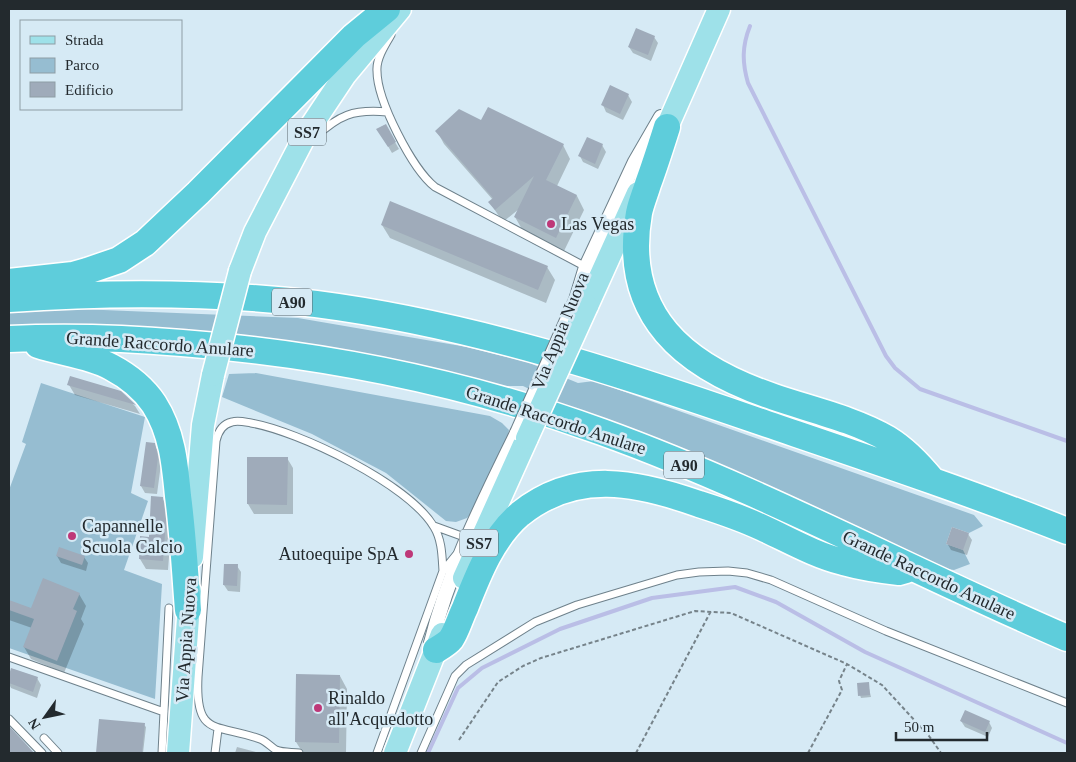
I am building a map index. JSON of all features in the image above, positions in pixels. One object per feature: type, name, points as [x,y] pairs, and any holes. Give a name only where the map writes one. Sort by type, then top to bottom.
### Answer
[{"type":"highway","points":[[9,282],[73,275],[87,271],[119,260],[145,243],[354,36],[387,9]]},
{"type":"highway","points":[[667,126],[640,211],[636,245],[637,262],[643,290],[653,313],[664,330],[677,345],[695,360],[731,379],[773,397],[852,422],[888,439],[912,456],[934,482]]},
{"type":"highway","name":"A90","points":[[9,299],[96,295],[210,296],[314,304],[396,317],[497,339],[667,389],[934,482],[1067,531]]},
{"type":"highway","name":"Grande Raccordo Anulare","points":[[14,339],[75,337],[133,339],[250,349],[348,364],[455,387],[536,410],[638,446],[796,513],[1067,638]]},
{"type":"highway","points":[[14,339],[108,366],[132,381],[154,404],[166,427],[174,458],[183,530],[178,609]]},
{"type":"highway","points":[[436,650],[450,640],[477,578],[503,532],[514,520],[533,505],[552,495],[586,484],[613,483],[649,488],[728,514],[814,552],[842,562],[899,572],[913,568]]},
{"type":"main road","name":"Via Appia Nuova","points":[[178,753],[187,638],[178,609],[206,406],[240,270],[255,232],[293,156],[325,103],[345,75],[400,9]]},
{"type":"main road","name":"Via Appia Nuova","points":[[395,753],[522,436],[581,303],[667,126],[718,12]]},
{"type":"street","name":"Via Appia Nuova","points":[[581,303],[586,267],[640,152],[696,60]]},
{"type":"street","name":"Via Appia Nuova","points":[[417,697],[436,621],[464,544],[522,436]]},
{"type":"lane","points":[[406,9],[384,48],[376,69],[379,88],[388,112],[415,164],[428,181],[435,186],[586,267]]},
{"type":"lane","points":[[293,156],[331,122],[365,110],[388,112]]},
{"type":"lane","points":[[299,753],[278,752],[262,740],[218,729],[208,723],[201,714],[197,696],[216,441],[220,430],[227,423],[238,421],[272,428],[337,455],[396,490],[434,526],[464,544],[443,571],[377,753]]},
{"type":"lane","points":[[434,526],[441,547],[443,571]]},
{"type":"lane","points":[[421,753],[455,676],[466,665],[535,622],[578,605],[677,575],[699,572],[728,571],[747,573],[770,580],[886,630],[1067,703]]},
{"type":"lane","points":[[162,753],[164,712],[178,609]]},
{"type":"lane","points":[[187,638],[198,677]]},
{"type":"lane","points":[[9,656],[164,712]]},
{"type":"lane","points":[[9,719],[42,753]]},
{"type":"lane","points":[[215,753],[218,729]]},
{"type":"lane","points":[[44,738],[58,753]]},
{"type":"path","points":[[459,740],[498,682],[523,666],[541,658],[695,611],[711,611],[731,613],[847,664],[882,685],[929,736],[941,753]]},
{"type":"path","points":[[636,753],[711,611]]},
{"type":"path","points":[[808,753],[842,690],[839,681],[847,664]]},
{"type":"green space","points":[[79,309],[298,318],[467,347],[527,362],[578,383],[594,381],[974,515],[983,526],[969,533],[952,527],[946,544],[963,550],[970,564],[954,570],[939,568],[577,412],[523,386],[500,386],[9,327],[9,313]]},
{"type":"green space","points":[[256,373],[490,416],[509,430],[505,451],[493,466],[475,509],[467,518],[456,522],[446,521],[386,473],[312,434],[222,397],[229,374]]},
{"type":"green space","name":"Capannelle Scuola Calcio","points":[[41,383],[145,417],[131,493],[148,501],[124,570],[162,584],[155,699],[9,648],[9,490],[26,444],[22,442]]},
{"type":"building","points":[[636,28],[655,36],[648,55],[628,47]]},
{"type":"building","points":[[610,85],[629,94],[620,114],[601,105]]},
{"type":"building","points":[[488,107],[564,144],[546,180],[577,195],[556,238],[514,217],[534,176],[495,210],[488,202],[493,198],[435,131],[459,109],[481,120]]},
{"type":"building","points":[[386,124],[396,142],[388,147],[376,129]]},
{"type":"building","points":[[587,137],[603,144],[595,164],[578,156]]},
{"type":"building","points":[[390,201],[548,266],[538,290],[381,225]]},
{"type":"building","points":[[70,376],[121,391],[136,405],[67,385]]},
{"type":"building","points":[[146,442],[155,443],[158,457],[154,488],[140,486]]},
{"type":"building","points":[[247,457],[288,457],[287,505],[247,504]]},
{"type":"building","points":[[151,496],[163,497],[166,520],[163,561],[139,559],[140,536],[149,537]]},
{"type":"building","points":[[952,527],[969,533],[963,550],[946,544]]},
{"type":"building","points":[[59,547],[85,556],[82,565],[56,556]]},
{"type":"building","points":[[224,564],[238,564],[237,586],[223,585]]},
{"type":"building","points":[[43,578],[80,593],[73,609],[77,611],[57,661],[23,647],[34,619],[9,610],[9,600],[31,608]]},
{"type":"building","points":[[11,668],[38,677],[33,692],[9,683]]},
{"type":"building","name":"Rinaldo all'Acquedotto","points":[[296,674],[340,675],[339,743],[295,742]]},
{"type":"building","points":[[869,682],[870,695],[858,696],[857,683]]},
{"type":"building","points":[[965,710],[990,721],[985,732],[960,721]]},
{"type":"building","points":[[99,719],[145,723],[142,753],[96,753]]},
{"type":"building","points":[[9,726],[26,744],[34,753],[9,753]]},
{"type":"waterway","points":[[750,26],[745,40],[744,54],[748,83],[886,356],[895,368],[920,389],[1067,441]]},
{"type":"waterway","points":[[428,753],[458,688],[482,668],[560,629],[652,598],[735,587],[776,602],[865,652],[1067,743]]},
{"type":"place","name":"Las Vegas","points":[[551,224]]},
{"type":"place","name":"Capannelle Scuola Calcio","points":[[72,536]]},
{"type":"place","name":"Autoequipe SpA","points":[[409,554]]},
{"type":"place","name":"Rinaldo all'Acquedotto","points":[[318,708]]}]
